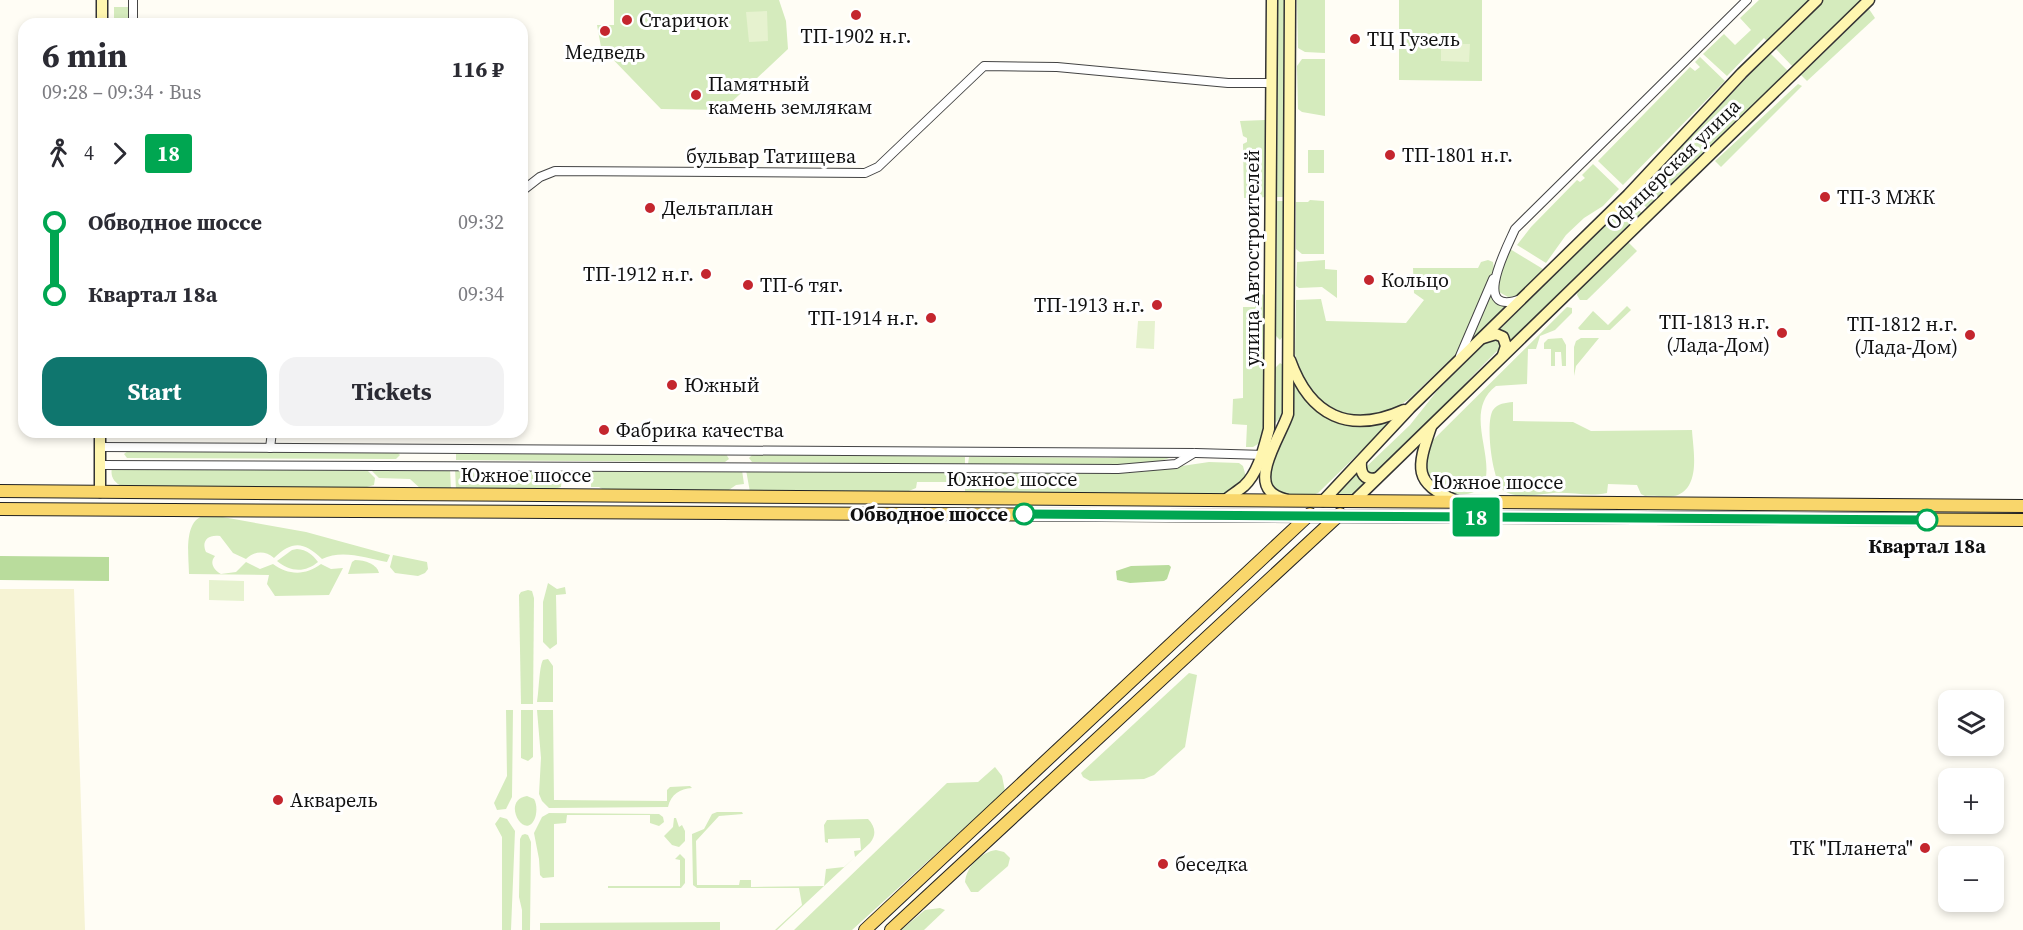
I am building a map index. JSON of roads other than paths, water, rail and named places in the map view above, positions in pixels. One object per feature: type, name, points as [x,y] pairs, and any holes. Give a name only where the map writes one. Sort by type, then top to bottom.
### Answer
[{"type":"main road","points":[[102,0],[102,18]]},
{"type":"main road","name":"улица Автостроителей","points":[[1272,0],[1269,429],[1264,476],[1266,486],[1274,495],[1287,500]]},
{"type":"main road","name":"улица Автостроителей","points":[[1225,500],[1245,485],[1266,455],[1288,414],[1290,0]]},
{"type":"main road","name":"Офицерская улица","points":[[1323,501],[1410,408],[1628,195],[1742,73],[1817,0]]},
{"type":"main road","name":"Офицерская улица","points":[[1339,516],[1869,0]]},
{"type":"main road","points":[[1478,341],[1490,334],[1500,335],[1505,340],[1503,355]]},
{"type":"main road","points":[[1270,344],[1287,349]]},
{"type":"main road","name":"улица Автостроителей","points":[[1287,349],[1302,388],[1312,401],[1330,414],[1350,421],[1374,421],[1410,408]]},
{"type":"main road","name":"Офицерская улица","points":[[1431,425],[1422,452],[1422,474],[1435,491],[1458,501]]},
{"type":"main road","points":[[100,438],[100,509]]},
{"type":"main road","points":[[1361,461],[1364,476],[1370,479],[1377,478]]},
{"type":"main road","name":"Южное шоссе","points":[[0,492],[2023,506]]},
{"type":"main road","points":[[866,930],[1323,501]]},
{"type":"main road","name":"Южное шоссе","points":[[0,509],[2023,520]]},
{"type":"main road","points":[[891,930],[1339,516]]},
{"type":"street","points":[[133,18],[134,0]]},
{"type":"street","name":"Офицерская улица","points":[[1458,361],[1515,229],[1747,0]]},
{"type":"street","name":"бульвар Татищева","points":[[528,186],[540,177],[555,171],[865,173],[878,167],[984,66],[1057,67],[1228,83],[1272,83]]},
{"type":"street","points":[[1494,275],[1494,290],[1498,298],[1512,302],[1522,298]]},
{"type":"street","points":[[270,448],[271,438]]},
{"type":"street","points":[[100,447],[1266,455]]},
{"type":"street","points":[[100,465],[1118,469],[1176,464],[1196,453]]},
{"type":"place","name":"ТП-1902 н.г.","points":[[856,15]]},
{"type":"place","name":"Старичок","points":[[627,20]]},
{"type":"place","name":"Медведь","points":[[605,31]]},
{"type":"place","name":"ТЦ Гузель","points":[[1355,39]]},
{"type":"place","name":"Памятный камень землякам","points":[[696,95]]},
{"type":"place","name":"ТП-1801 н.г.","points":[[1390,155]]},
{"type":"place","name":"ТП-3 МЖК","points":[[1825,197]]},
{"type":"place","name":"Дельтаплан","points":[[650,208]]},
{"type":"place","name":"ТП-1912 н.г.","points":[[706,274]]},
{"type":"place","name":"Кольцо","points":[[1369,280]]},
{"type":"place","name":"ТП-6 тяг.","points":[[748,285]]},
{"type":"place","name":"ТП-1913 н.г.","points":[[1157,305]]},
{"type":"place","name":"ТП-1914 н.г.","points":[[931,318]]},
{"type":"place","name":"ТП-1813 н.г. (Лада-Дом)","points":[[1782,333]]},
{"type":"place","name":"ТП-1812 н.г. (Лада-Дом)","points":[[1970,335]]},
{"type":"place","name":"Южный","points":[[672,385]]},
{"type":"place","name":"Фабрика качества","points":[[604,430]]},
{"type":"place","name":"Обводное шоссе","points":[[1024,514]]},
{"type":"place","name":"Квартал 18а","points":[[1927,520]]},
{"type":"place","name":"Акварель","points":[[278,800]]},
{"type":"place","name":"ТК \"Планета\"","points":[[1925,848]]},
{"type":"place","name":"беседка","points":[[1163,864]]}]
